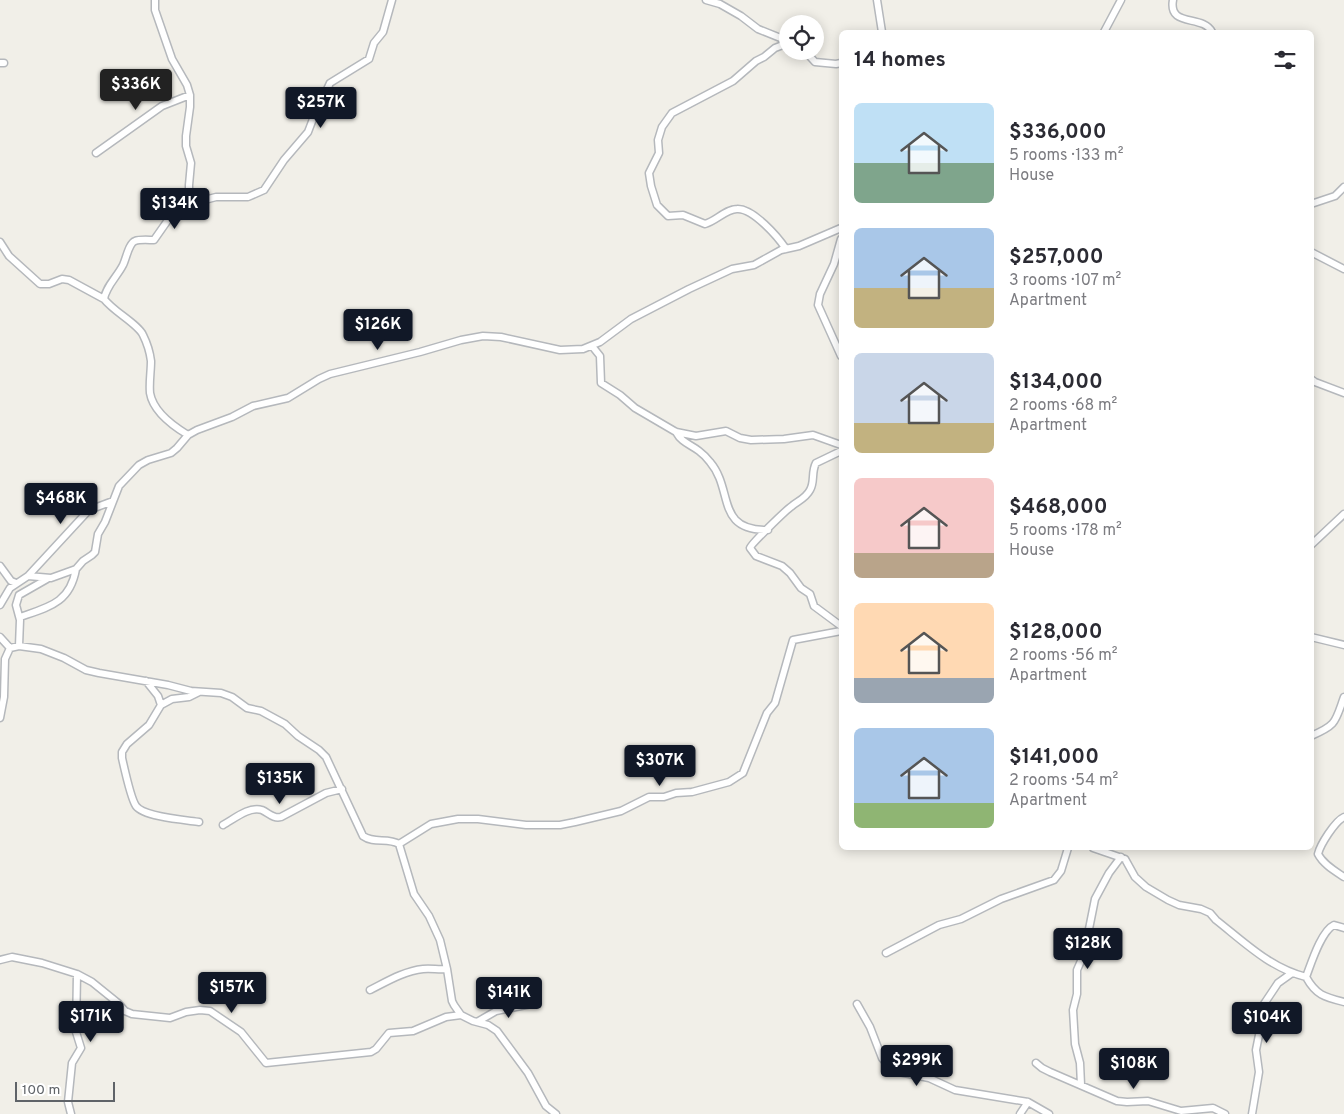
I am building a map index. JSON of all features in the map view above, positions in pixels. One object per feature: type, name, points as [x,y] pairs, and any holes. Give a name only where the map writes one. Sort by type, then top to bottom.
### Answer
[{"type":"street","points":[[155,0],[155,10],[172,59],[187,85],[190,95],[186,146],[191,163],[189,190],[197,202]]},
{"type":"street","points":[[104,299],[105,292],[115,279],[132,243],[136,240],[154,240],[168,220],[197,202],[216,197],[248,197],[264,190],[284,160],[308,132],[330,83],[369,59],[374,43],[383,32],[392,0]]},
{"type":"street","points":[[706,0],[720,4],[741,16],[758,29],[779,38]]},
{"type":"street","points":[[877,0],[882,30]]},
{"type":"street","points":[[1105,30],[1121,0]]},
{"type":"street","points":[[1173,0],[1174,10],[1179,17],[1205,25],[1211,30]]},
{"type":"street","points":[[779,46],[756,61],[733,81],[672,113],[659,134],[659,153],[649,173],[657,205],[668,216],[683,215],[705,224],[738,209],[753,215],[777,236],[786,249]]},
{"type":"street","points":[[813,60],[815,62],[839,63]]},
{"type":"street","points":[[96,153],[162,106],[190,95]]},
{"type":"street","points":[[1314,203],[1335,196],[1344,187]]},
{"type":"street","points":[[18,646],[20,617],[16,605],[19,594],[47,579],[76,569],[95,552],[98,534],[105,522],[118,486],[131,471],[148,460],[171,453],[188,435],[253,406],[288,398],[330,374],[462,340],[483,336],[501,337],[560,350],[575,350],[592,346],[631,320],[688,289],[732,269],[754,265],[776,252],[799,246],[839,229]]},
{"type":"street","points":[[0,242],[9,256],[40,284],[70,280],[104,299],[116,312],[141,331],[151,361],[150,393],[153,400],[167,420],[188,435]]},
{"type":"street","points":[[839,246],[834,264],[820,294],[818,306],[839,352]]},
{"type":"street","points":[[1314,254],[1344,269]]},
{"type":"street","points":[[592,346],[600,356],[601,383],[620,395],[635,408],[676,432],[696,436],[726,431],[740,438],[751,440],[784,439],[813,434],[839,444]]},
{"type":"street","points":[[1314,383],[1344,393]]},
{"type":"street","points":[[676,432],[685,444],[699,450],[716,471],[726,504],[740,526],[750,529],[768,530]]},
{"type":"street","points":[[839,452],[816,463],[810,490],[804,498],[786,511],[750,548],[753,555],[782,566],[801,588],[810,594],[814,606],[839,625]]},
{"type":"street","points":[[0,605],[10,588],[28,576],[89,510],[113,501]]},
{"type":"street","points":[[1314,542],[1344,514]]},
{"type":"street","points":[[0,566],[11,580],[16,583]]},
{"type":"street","points":[[20,617],[41,610],[60,600],[71,588],[76,569]]},
{"type":"street","points":[[28,576],[47,579]]},
{"type":"street","points":[[399,844],[431,824],[439,822],[469,819],[513,824],[560,825],[614,814],[648,797],[664,798],[676,793],[692,792],[736,778],[743,773],[767,713],[775,704],[793,640],[839,631]]},
{"type":"street","points":[[0,637],[10,648]]},
{"type":"street","points":[[1314,638],[1344,645]]},
{"type":"street","points":[[10,648],[18,646],[53,653],[86,670],[199,692],[221,693],[232,697],[247,708],[261,711],[285,724],[298,736],[319,750],[326,757],[363,836],[371,840],[392,841],[399,844],[414,894],[429,916],[436,932],[447,969],[452,1001],[461,1015]]},
{"type":"street","points":[[0,718],[4,697],[5,660],[10,648]]},
{"type":"street","points":[[146,681],[158,696],[161,705]]},
{"type":"street","points":[[199,692],[190,697],[172,699],[161,705],[149,725],[127,744],[122,752],[124,766],[137,807],[145,813],[199,822]]},
{"type":"street","points":[[1314,735],[1330,727],[1338,716],[1344,697]]},
{"type":"street","points":[[224,825],[254,810],[260,810],[277,818],[281,817],[326,793],[342,789]]},
{"type":"street","points":[[1344,818],[1341,818],[1333,826],[1318,854],[1320,859],[1344,877]]},
{"type":"street","points":[[886,953],[939,925],[960,919],[1001,899],[1054,880],[1060,871],[1067,850]]},
{"type":"street","points":[[1099,850],[1118,856]]},
{"type":"street","points":[[1112,850],[1128,863],[1135,877],[1146,887],[1168,900],[1201,908],[1210,913],[1216,920],[1270,961],[1292,973],[1306,977],[1311,987],[1322,996],[1344,1002]]},
{"type":"street","points":[[1081,1085],[1080,1063],[1075,1044],[1073,1010],[1077,994],[1077,970],[1084,954],[1095,899],[1118,856]]},
{"type":"street","points":[[1306,977],[1329,928],[1334,926],[1344,928]]},
{"type":"street","points":[[0,960],[12,957],[42,963],[77,974],[92,982],[118,1003],[127,1013],[170,1018],[186,1012],[200,1010],[214,1013],[241,1032],[266,1063],[368,1053],[376,1049],[389,1033],[413,1031],[446,1017],[461,1015],[494,1028],[504,1038],[528,1073],[546,1106],[556,1114]]},
{"type":"street","points":[[370,990],[414,970],[425,968],[447,969]]},
{"type":"street","points":[[1252,1114],[1259,1072],[1256,1050],[1260,1030],[1260,1012],[1278,983],[1292,973]]},
{"type":"street","points":[[71,1114],[68,1102],[72,1063],[81,1048],[76,1032],[77,974]]},
{"type":"street","points":[[478,1022],[496,1011],[536,1003]]},
{"type":"street","points":[[857,1004],[870,1027],[882,1058],[888,1065],[899,1072],[929,1078],[955,1090],[1028,1102],[1049,1114]]},
{"type":"street","points":[[1036,1063],[1042,1068],[1117,1101],[1148,1101],[1180,1111],[1213,1108],[1225,1114]]},
{"type":"street","points":[[1020,1114],[1028,1102]]}]
